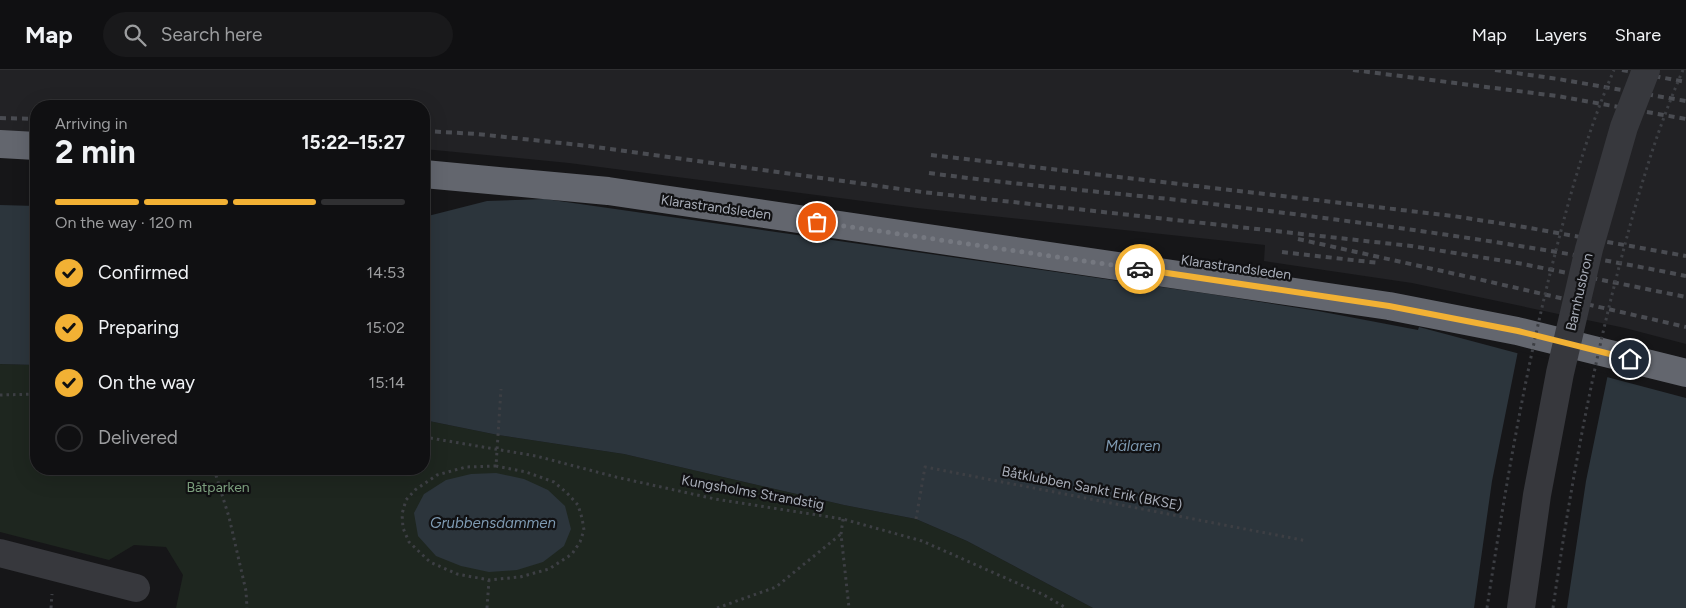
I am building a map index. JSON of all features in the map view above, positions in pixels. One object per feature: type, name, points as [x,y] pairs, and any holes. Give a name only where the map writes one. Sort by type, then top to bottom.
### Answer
[{"type":"highway","points":[[0,144],[30,146]]},
{"type":"highway","points":[[0,160],[30,161]]},
{"type":"highway","name":"Klarastrandsleden","points":[[430,161],[611,176],[1392,290],[1523,315],[1686,356]]},
{"type":"highway","name":"Klarastrandsleden","points":[[430,175],[608,191],[1389,306],[1518,331],[1686,373]]},
{"type":"street","name":"Barnhusbron","points":[[1521,608],[1536,495],[1560,373],[1587,259],[1624,127],[1646,70]]},
{"type":"street","points":[[0,553],[136,588]]},
{"type":"path","points":[[1553,608],[1574,474],[1605,323],[1651,153],[1683,70]]},
{"type":"path","points":[[496,466],[501,389]]},
{"type":"path","points":[[0,395],[30,394]]},
{"type":"path","name":"Kungsholms Strandstig","points":[[430,438],[536,456],[616,477],[714,499],[843,519],[922,541],[1044,595],[1066,608]]},
{"type":"path","points":[[496,466],[526,472],[554,482],[578,505],[584,530],[580,542],[572,554],[548,568],[520,577],[489,580],[457,574],[430,562],[409,542],[403,528],[402,514],[406,500],[415,490],[437,475],[466,467],[496,466]]},
{"type":"path","name":"Båtklubben Sankt Erik (BKSE)","points":[[916,519],[925,467],[1307,541]]},
{"type":"path","points":[[216,475],[229,517],[246,591],[247,608]]},
{"type":"path","points":[[843,519],[841,534],[849,608]]},
{"type":"path","points":[[717,608],[776,587],[841,534]]},
{"type":"path","points":[[488,608],[489,580]]},
{"type":"shaded area","points":[[0,70],[1686,70],[1686,344],[1625,328],[1412,283],[1264,261],[1265,245],[917,208],[569,163],[430,150],[430,100],[30,100],[30,138],[0,137]]},
{"type":"green space","name":"Båtparken","points":[[0,364],[30,365],[30,475],[430,475],[430,421],[498,435],[624,454],[844,505],[916,519],[967,541],[1093,608],[176,608],[183,575],[166,547],[134,545],[109,560],[0,532]]},
{"type":"water","name":"Mälaren","points":[[545,199],[1210,294],[1318,311],[1418,330],[1419,327],[1686,398],[1686,608],[1093,608],[967,541],[916,519],[844,505],[624,454],[498,435],[430,421],[430,215],[487,201]]},
{"type":"water","points":[[0,205],[30,206],[30,365],[0,364]]},
{"type":"water","name":"Grubbensdammen","points":[[496,473],[524,479],[548,490],[565,506],[571,529],[564,546],[543,562],[517,570],[489,572],[461,566],[436,556],[418,536],[414,513],[424,494],[446,480],[471,474]]},
{"type":"pier","points":[[1518,351],[1608,374],[1586,481],[1567,608],[1474,608],[1492,481]]},
{"type":"railway","points":[[1353,70],[1557,96],[1686,119]]},
{"type":"railway","points":[[1495,70],[1686,101]]},
{"type":"railway","points":[[1622,70],[1686,82]]},
{"type":"railway","points":[[0,118],[30,119]]},
{"type":"railway","points":[[430,131],[477,134],[589,146],[922,192],[1411,246],[1523,264],[1686,297]]},
{"type":"railway","points":[[931,155],[1453,216],[1686,256]]},
{"type":"railway","points":[[929,173],[1196,202],[1381,226],[1565,253],[1686,276]]},
{"type":"railway","points":[[1298,239],[1686,327]]},
{"type":"railway","points":[[1282,252],[1379,263]]},
{"type":"way so far","points":[[817,222],[1140,269]]},
{"type":"route","points":[[1140,269],[1389,306],[1518,331],[1630,359]]}]
